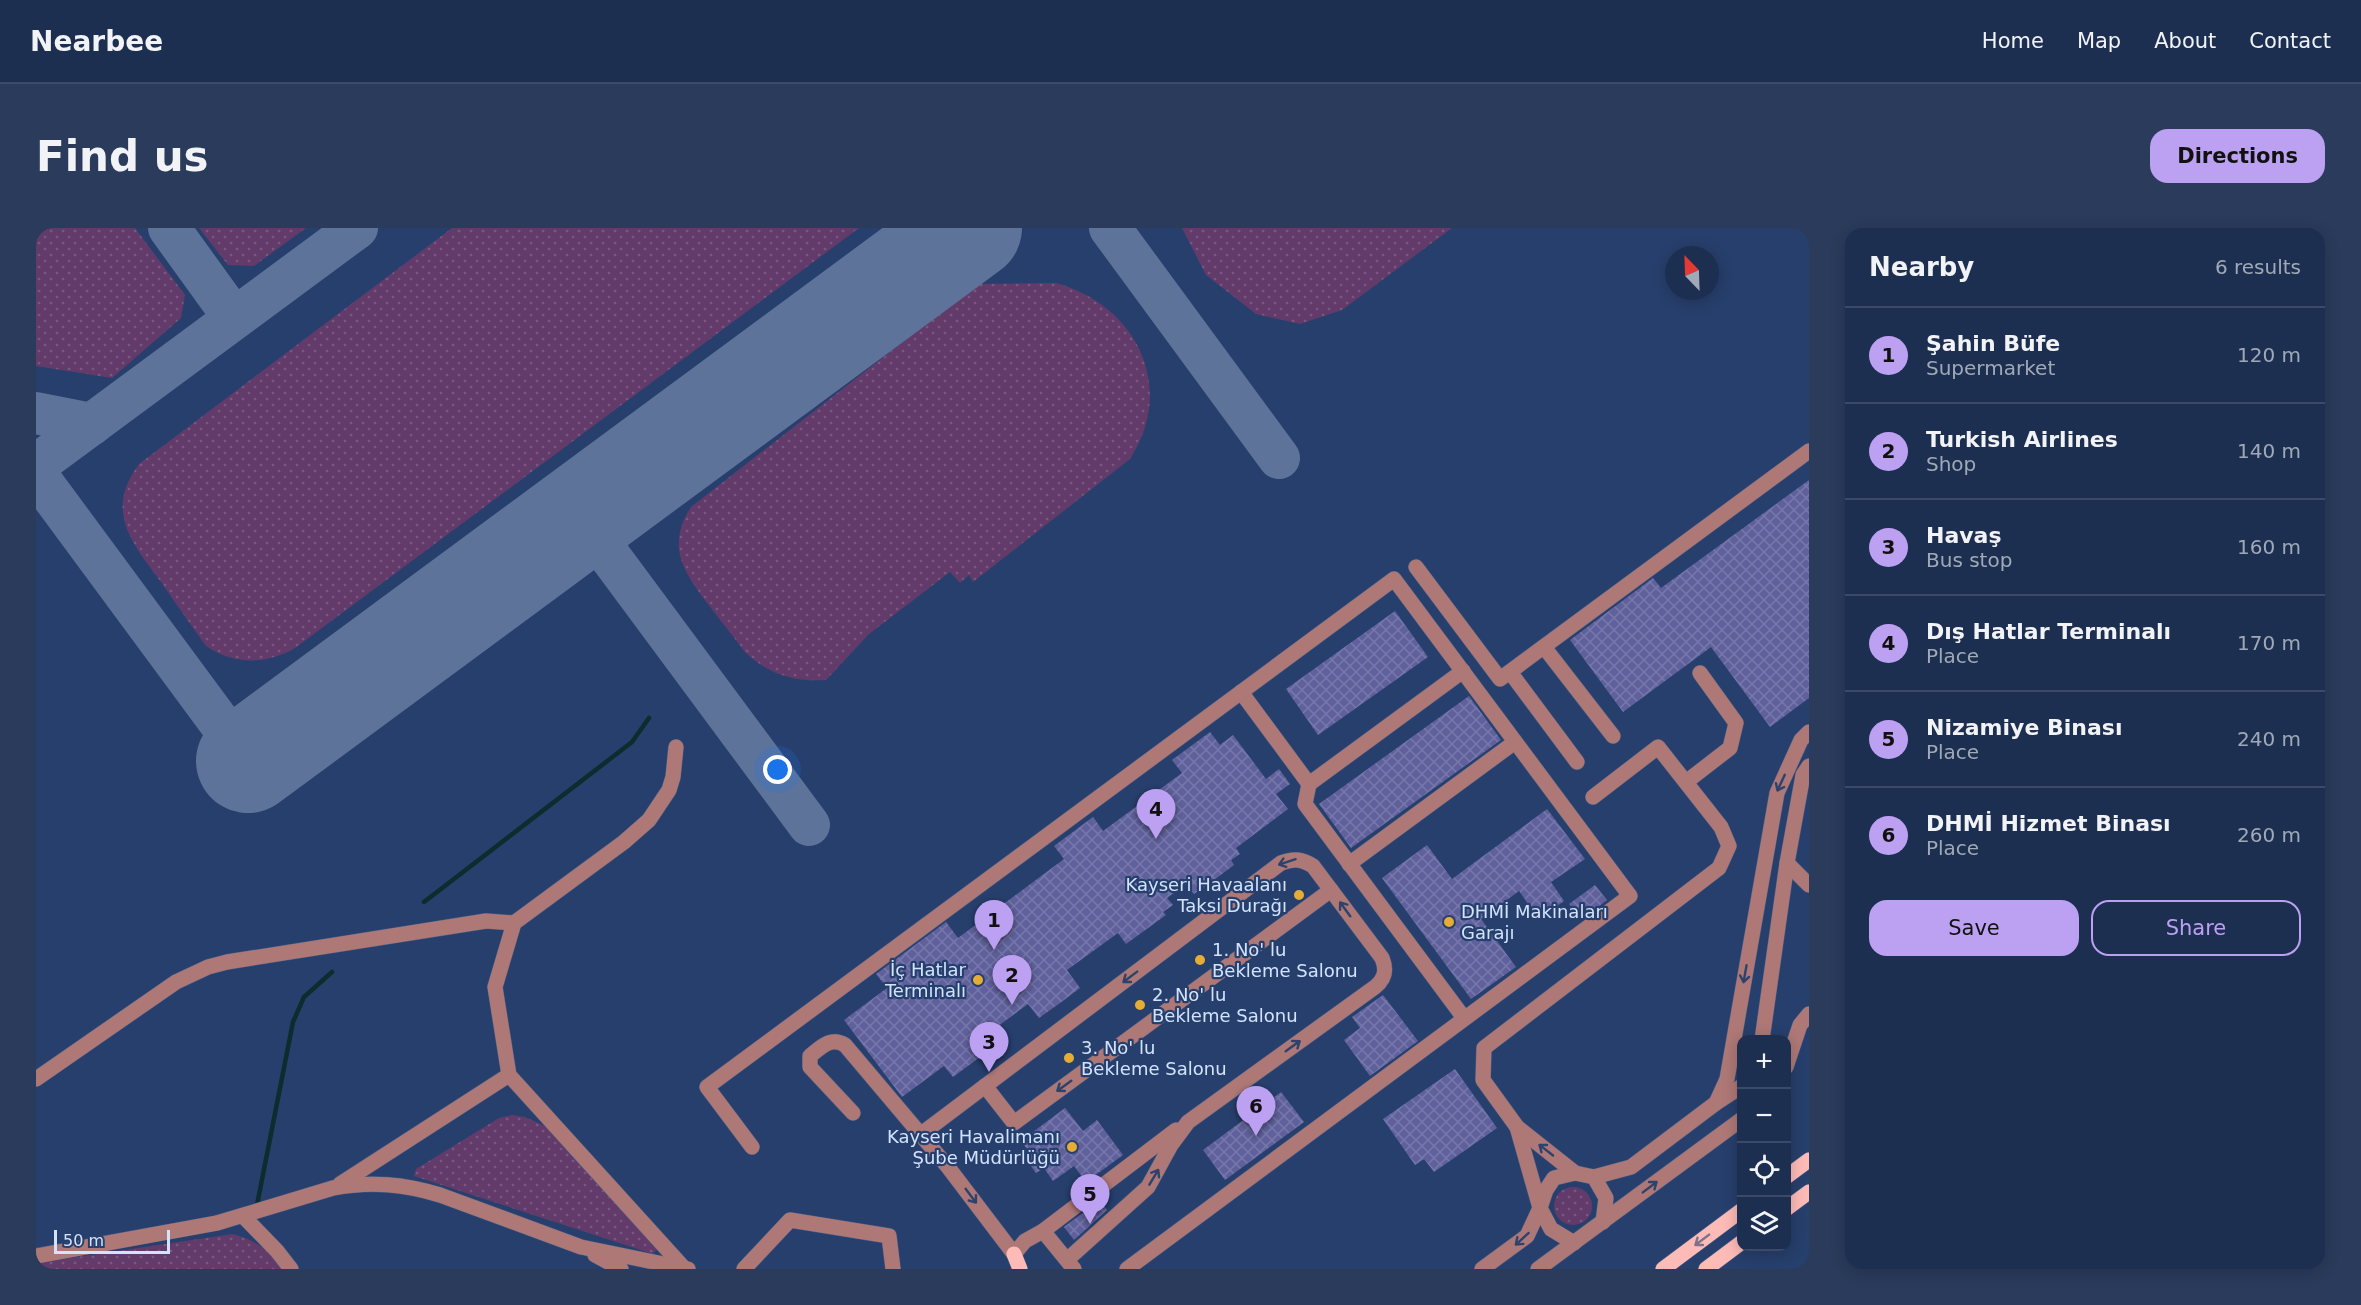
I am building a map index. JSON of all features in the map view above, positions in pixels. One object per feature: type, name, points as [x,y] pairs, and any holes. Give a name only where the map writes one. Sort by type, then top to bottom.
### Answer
[{"type":"main road","points":[[1791,1173],[1809,1160]]},
{"type":"main road","points":[[1791,1205],[1809,1192]]},
{"type":"main road","points":[[1663,1269],[1737,1214]]},
{"type":"main road","points":[[1706,1269],[1737,1246]]},
{"type":"main road","points":[[1014,1254],[1020,1269]]},
{"type":"lane","points":[[1416,567],[1500,680],[1809,451]]},
{"type":"lane","points":[[752,1147],[707,1087],[1394,579],[1629,896],[1127,1269]]},
{"type":"lane","points":[[1544,647],[1613,736]]},
{"type":"lane","points":[[1462,671],[1309,784],[1305,804],[1464,1018]]},
{"type":"lane","points":[[1510,672],[1577,762]]},
{"type":"lane","points":[[1686,782],[1730,748],[1736,723],[1700,673]]},
{"type":"lane","points":[[1241,692],[1309,784]]},
{"type":"lane","points":[[1716,1103],[1727,1079],[1777,793],[1801,740],[1809,732]]},
{"type":"lane","points":[[1350,864],[1515,742]]},
{"type":"lane","points":[[676,747],[676,762],[669,790],[649,820],[624,842],[514,923],[495,987],[509,1075],[686,1269]]},
{"type":"lane","points":[[1575,1173],[1517,1127],[1483,1080],[1484,1048],[1719,868],[1729,846],[1721,827],[1658,747],[1593,797]]},
{"type":"lane","points":[[1763,1035],[1787,863],[1803,775],[1809,766]]},
{"type":"lane","points":[[1793,832],[1809,820]]},
{"type":"lane","points":[[853,1113],[810,1067],[810,1056],[828,1042],[837,1041],[845,1045],[920,1135],[948,1167],[1014,1254],[1025,1241],[1043,1231],[1188,1122],[1375,987],[1382,979],[1385,969],[1382,958],[1318,871],[1308,862],[1295,859],[1281,863],[920,1135]]},
{"type":"lane","points":[[1787,863],[1809,885]]},
{"type":"lane","points":[[986,1086],[1014,1123],[1331,890]]},
{"type":"lane","points":[[36,1079],[176,982],[208,967],[227,962],[486,921],[514,923]]},
{"type":"lane","points":[[1791,1052],[1800,1025],[1809,1014]]},
{"type":"lane","points":[[333,1188],[509,1075]]},
{"type":"lane","points":[[1482,1269],[1527,1236],[1546,1190],[1554,1178],[1575,1173],[1594,1177],[1631,1167],[1737,1089]]},
{"type":"lane","points":[[1043,1231],[1071,1264],[1148,1187],[1171,1145],[1188,1122]]},
{"type":"lane","points":[[1538,1269],[1737,1123]]},
{"type":"lane","points":[[1517,1127],[1540,1208],[1551,1229],[1574,1243]]},
{"type":"lane","points":[[1594,1177],[1606,1198],[1603,1222]]},
{"type":"lane","points":[[36,1256],[217,1223],[333,1188],[377,1184],[422,1189],[581,1247],[686,1269]]},
{"type":"lane","points":[[243,1216],[261,1233],[291,1269]]},
{"type":"lane","points":[[744,1269],[790,1220],[889,1236],[893,1269]]},
{"type":"lane","points":[[581,1247],[621,1269]]},
{"type":"shaded area","points":[[36,228],[135,228],[185,295],[181,318],[112,378],[36,366]]},
{"type":"shaded area","points":[[199,228],[306,228],[254,266],[228,265]]},
{"type":"shaded area","points":[[452,228],[859,228],[295,648],[273,658],[250,660],[228,657],[206,646],[140,554],[126,526],[123,512],[124,497],[129,481],[139,464]]},
{"type":"shaded area","points":[[1182,228],[1452,228],[1342,310],[1300,324],[1256,314],[1206,275]]},
{"type":"shaded area","points":[[1056,283],[1084,294],[1108,310],[1127,329],[1141,352],[1148,377],[1150,404],[1144,431],[1130,459],[973,582],[969,575],[960,583],[950,572],[869,634],[826,680],[792,678],[772,671],[754,660],[745,652],[713,610],[685,569],[679,546],[680,534],[691,507],[977,284]]},
{"type":"shaded area","points":[[512,1115],[525,1117],[554,1130],[657,1249],[653,1254],[414,1176],[416,1169],[499,1118]]},
{"type":"shaded area","points":[[1573,1187],[1586,1193],[1592,1206],[1586,1219],[1573,1225],[1560,1219],[1554,1206],[1560,1193]]},
{"type":"shaded area","points":[[233,1234],[262,1247],[285,1269],[36,1269],[36,1263]]},
{"type":"building","points":[[1809,480],[1809,698],[1770,727],[1711,647],[1623,712],[1570,640],[1653,578],[1661,588]]},
{"type":"building","points":[[1395,611],[1428,657],[1318,735],[1286,689]]},
{"type":"building","points":[[1469,696],[1501,740],[1351,848],[1319,804]]},
{"type":"building","points":[[1210,732],[1220,745],[1233,735],[1266,779],[1279,769],[1290,784],[1276,794],[1288,809],[1236,848],[1240,854],[1231,860],[1234,865],[1214,880],[1194,894],[1186,884],[1167,898],[1173,905],[1163,912],[1166,915],[1126,944],[1118,933],[1067,970],[1080,988],[1060,1003],[1039,1018],[1028,1004],[982,1038],[991,1049],[953,1077],[944,1066],[902,1097],[844,1020],[887,988],[876,974],[946,922],[958,938],[1064,859],[1054,846],[1093,817],[1103,831],[1182,773],[1172,760]]},
{"type":"building","points":[[1547,809],[1585,859],[1551,882],[1564,901],[1539,919],[1519,891],[1481,919],[1516,967],[1471,999],[1382,878],[1427,845],[1452,879]]},
{"type":"building","points":[[1595,885],[1607,900],[1581,920],[1569,904]]},
{"type":"building","points":[[1383,995],[1418,1041],[1370,1076],[1344,1040],[1360,1028],[1352,1017]]},
{"type":"building","points":[[1455,1069],[1497,1128],[1434,1172],[1424,1159],[1415,1165],[1383,1119]]},
{"type":"building","points":[[1281,1092],[1304,1122],[1225,1180],[1203,1150]]},
{"type":"building","name":"Kayseri Havalimanı Şube Müdürlüğü","points":[[1065,1108],[1083,1131],[1097,1120],[1123,1155],[1086,1182],[1074,1166],[1053,1181],[1044,1168],[1036,1173],[1025,1158],[1031,1154],[1021,1141]]},
{"type":"building","points":[[1100,1200],[1107,1210],[1074,1240],[1064,1227]]},
{"type":"waterway","points":[[424,902],[632,742],[649,718]]},
{"type":"waterway","points":[[257,1205],[293,1022],[304,997],[332,972]]},
{"type":"taxiway","points":[[169,228],[234,318]]},
{"type":"taxiway","points":[[36,465],[357,228]]},
{"type":"taxiway","points":[[1110,228],[1279,458]]},
{"type":"taxiway","points":[[36,413],[92,424]]},
{"type":"taxiway","points":[[36,474],[248,761]]},
{"type":"taxiway","points":[[580,516],[809,825]]},
{"type":"runway","points":[[248,761],[970,228]]},
{"type":"place","name":"Dış Hatlar Terminalı","points":[[1156,839]]},
{"type":"place","name":"Kayseri Havaalanı Taksi Durağı","points":[[1299,895]]},
{"type":"place","name":"DHMİ Makinaları Garajı","points":[[1449,922]]},
{"type":"place","name":"Şahin Büfe","points":[[994,950]]},
{"type":"place","name":"1. No' lu Bekleme Salonu","points":[[1200,960]]},
{"type":"place","name":"İç Hatlar Terminalı","points":[[978,980]]},
{"type":"place","name":"Turkish Airlines","points":[[1012,1005]]},
{"type":"place","name":"2. No' lu Bekleme Salonu","points":[[1140,1005]]},
{"type":"place","name":"3. No' lu Bekleme Salonu","points":[[1069,1058]]},
{"type":"place","name":"Havaş","points":[[989,1072]]},
{"type":"place","name":"DHMİ Hizmet Binası","points":[[1256,1136]]},
{"type":"place","name":"Kayseri Havalimanı Şube Müdürlüğü","points":[[1072,1147]]},
{"type":"place","name":"Nizamiye Binası","points":[[1090,1224]]}]
